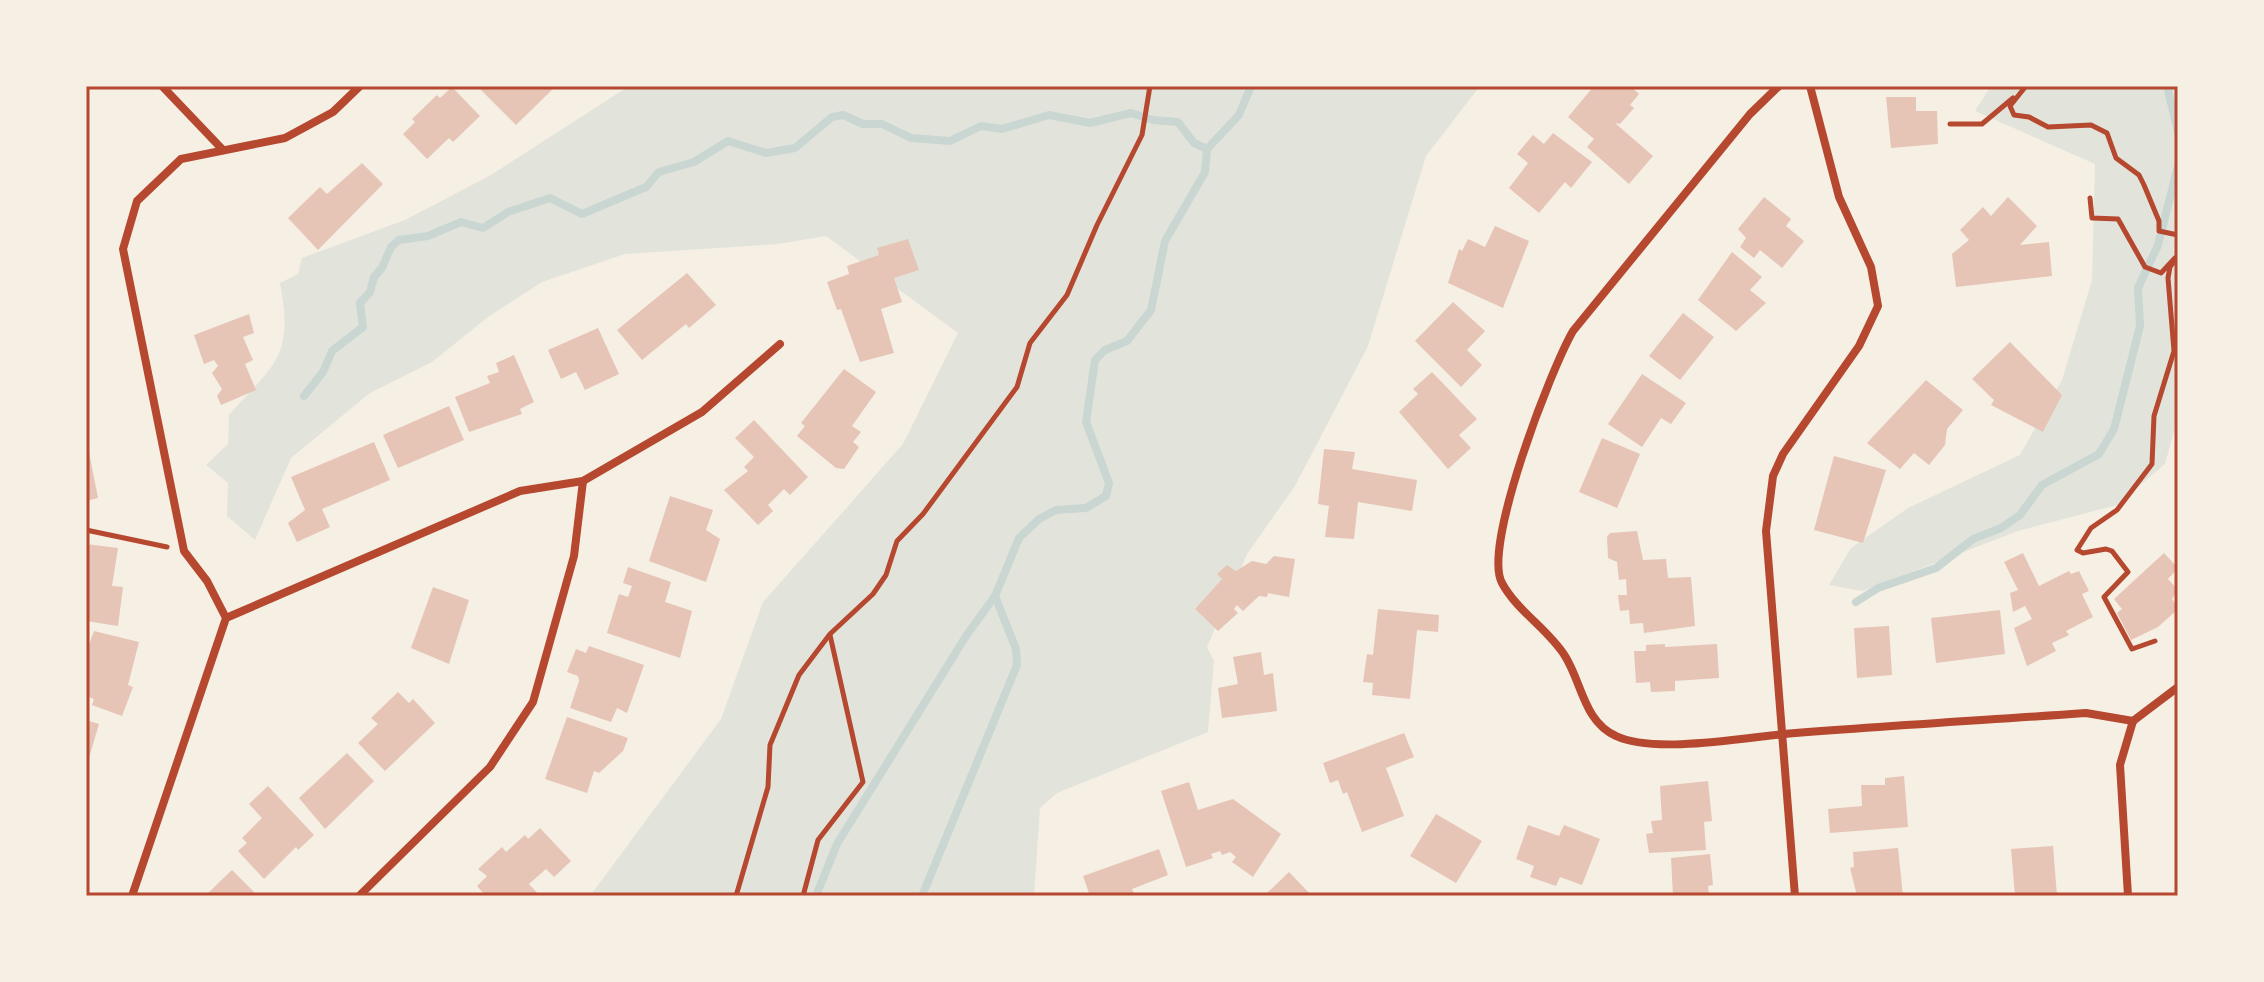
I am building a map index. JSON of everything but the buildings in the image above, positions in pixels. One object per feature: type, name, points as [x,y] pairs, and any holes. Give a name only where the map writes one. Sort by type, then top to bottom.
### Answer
[{"type":"street","points":[[162,86],[223,150]]},
{"type":"street","points":[[132,896],[226,618],[207,581],[184,551],[123,249],[137,201],[181,159],[285,138],[333,112],[360,86]]},
{"type":"street","points":[[1779,86],[1750,114],[1573,331],[1557,359],[1502,523],[1497,561],[1501,582],[1566,656],[1590,714],[1616,737],[1695,744],[1781,734],[2086,713],[2133,721]]},
{"type":"street","points":[[1795,896],[1766,531],[1773,476],[1789,445],[1868,331],[1878,306],[1871,267],[1839,197],[1810,86]]},
{"type":"street","points":[[226,618],[520,491],[583,481],[702,412],[780,344]]},
{"type":"street","points":[[359,896],[490,767],[533,702],[574,556],[583,481]]},
{"type":"street","points":[[2128,896],[2120,765],[2133,721],[2178,687]]},
{"type":"path","points":[[736,896],[768,787],[770,745],[778,719],[799,675],[830,634],[873,594],[886,575],[897,541],[923,514],[1017,387],[1030,343],[1067,295],[1097,225],[1142,135],[1150,86]]},
{"type":"path","points":[[1950,124],[1982,124],[2026,86]]},
{"type":"path","points":[[2014,98],[2010,106],[2014,115],[2029,117],[2048,127],[2091,125],[2107,133],[2116,158],[2139,175],[2159,221],[2159,231],[2178,235]]},
{"type":"path","points":[[2090,198],[2092,218],[2118,219],[2145,267],[2161,273],[2172,258],[2177,257]]},
{"type":"path","points":[[2155,641],[2132,649],[2104,597],[2128,572],[2117,556],[2106,549],[2083,553],[2077,547],[2091,528],[2117,510],[2152,464],[2154,416],[2174,351],[2168,278],[2177,257]]},
{"type":"path","points":[[2173,326],[2178,307]]},
{"type":"path","points":[[86,530],[184,551]]},
{"type":"path","points":[[803,896],[818,840],[863,782],[830,634]]},
{"type":"shaded area","points":[[629,86],[1480,86],[1426,156],[1368,346],[1295,486],[1247,554],[1207,647],[1214,661],[1208,732],[1057,793],[1040,808],[1034,896],[590,896],[721,719],[763,602],[903,444],[958,333],[826,236],[778,244],[625,254],[542,282],[488,317],[432,362],[370,393],[291,458],[255,540],[227,516],[228,483],[206,465],[228,444],[229,415],[277,357],[284,328],[280,283],[298,274],[302,258],[405,220],[491,175]]},
{"type":"shaded area","points":[[1991,86],[2178,86],[2178,417],[2165,464],[2117,505],[2018,531],[1862,591],[1829,585],[1851,548],[1908,508],[2020,455],[2062,380],[2092,280],[2095,164],[1975,111]]},
{"type":"waterway","points":[[816,896],[837,844],[966,636],[995,596],[1019,538],[1039,519],[1056,510],[1086,508],[1106,496],[1109,483],[1086,422],[1095,360],[1105,350],[1127,341],[1151,310],[1165,241],[1205,172],[1207,149],[1239,115],[1251,86]]},
{"type":"waterway","points":[[2167,86],[2178,132]]},
{"type":"waterway","points":[[304,396],[323,372],[332,351],[363,327],[360,303],[370,292],[374,277],[382,268],[391,247],[399,240],[428,236],[461,222],[483,228],[508,212],[550,198],[582,214],[646,187],[659,172],[694,162],[728,141],[766,153],[795,148],[832,117],[843,115],[863,124],[882,124],[911,138],[950,141],[981,126],[1002,129],[1049,115],[1090,123],[1131,113],[1153,120],[1178,122],[1194,143],[1207,149]]},
{"type":"waterway","points":[[1856,602],[1878,588],[1936,568],[1973,539],[2001,528],[2020,515],[2042,485],[2099,454],[2114,429],[2140,326],[2138,288],[2158,245],[2178,166]]},
{"type":"waterway","points":[[922,896],[1017,665],[1016,649],[995,596]]}]
